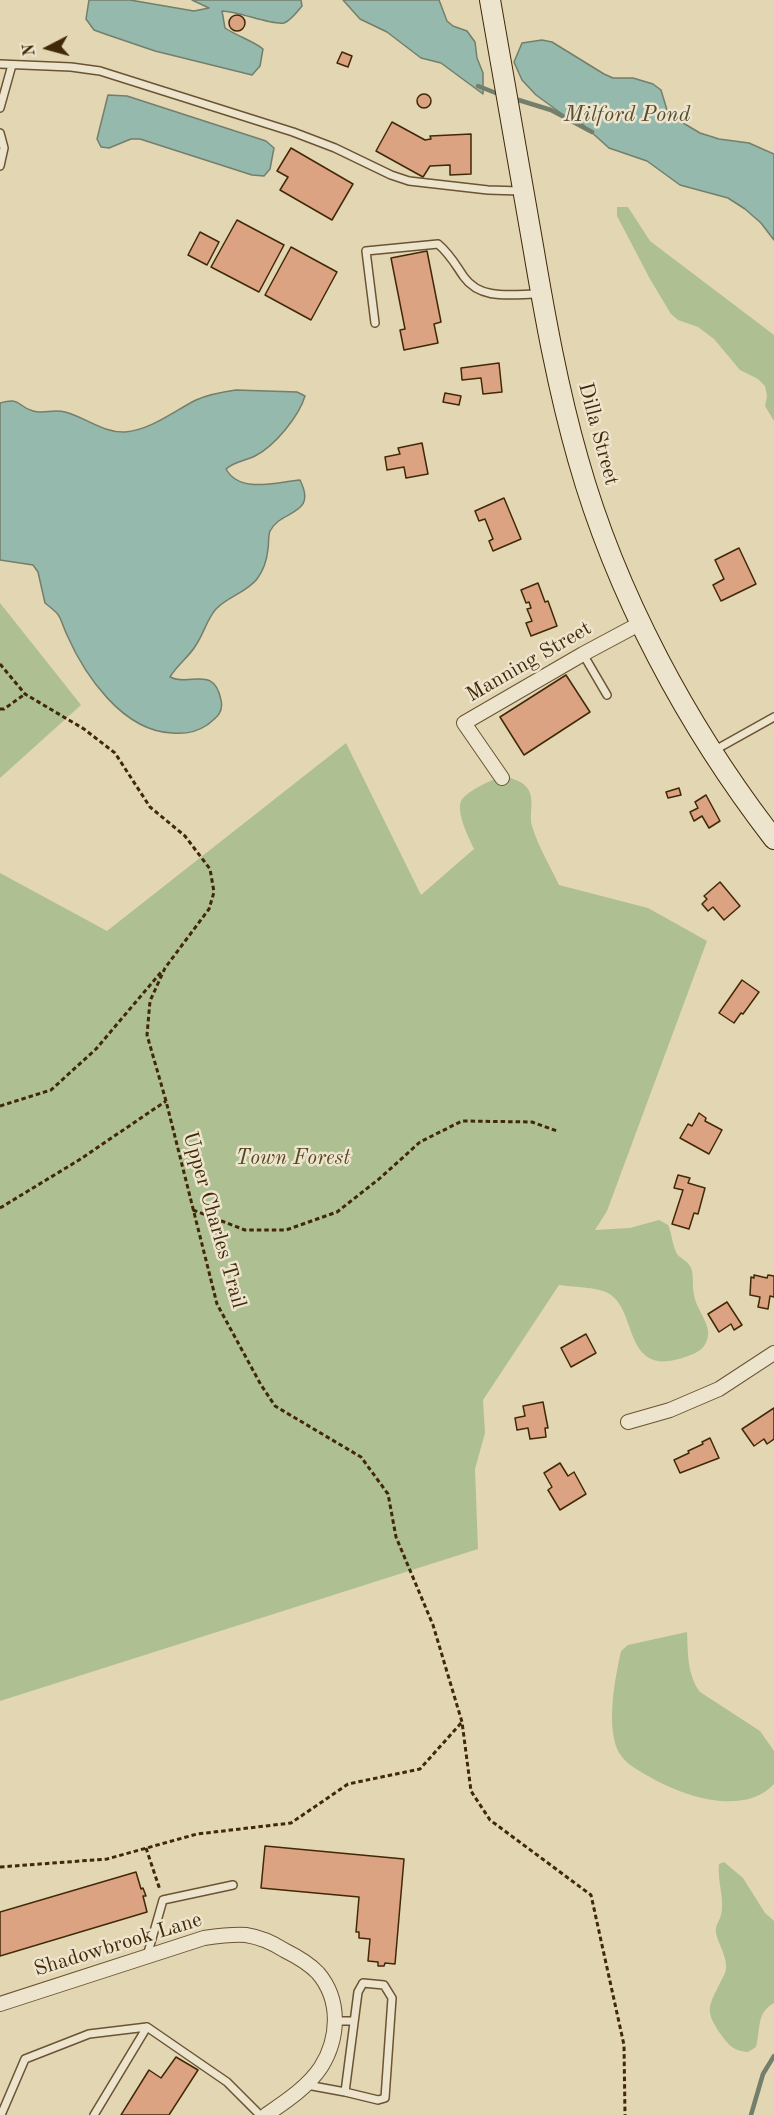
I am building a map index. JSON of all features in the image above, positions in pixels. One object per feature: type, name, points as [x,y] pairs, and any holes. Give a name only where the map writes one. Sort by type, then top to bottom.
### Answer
[{"type":"main road","name":"Dilla Street","points":[[490,0],[554,363],[578,459],[603,533],[641,623],[675,691],[713,752],[774,839]]},
{"type":"street","name":"Manning Street","points":[[502,778],[464,723],[641,623]]},
{"type":"street","points":[[628,1422],[670,1410],[719,1389],[774,1353]]},
{"type":"street","name":"Shadowbrook Lane","points":[[0,2004],[204,1938],[246,1935],[262,1940],[294,1955],[317,1972],[332,1997],[336,2021],[334,2038],[320,2069],[287,2100],[266,2115]]},
{"type":"lane","points":[[0,64],[71,67],[100,71],[293,132],[335,148],[391,176],[409,181],[488,190],[523,190]]},
{"type":"lane","points":[[0,108],[12,65]]},
{"type":"lane","points":[[0,133],[4,148],[0,166]]},
{"type":"lane","points":[[375,323],[366,251],[438,244],[450,254],[466,280],[489,295],[541,294]]},
{"type":"lane","points":[[583,654],[607,694]]},
{"type":"lane","points":[[713,752],[774,717]]},
{"type":"lane","points":[[147,1956],[163,1900],[233,1885]]},
{"type":"lane","points":[[304,2085],[378,2100],[385,2098],[392,1998],[384,1985],[363,1983],[358,1992],[345,2092]]},
{"type":"lane","points":[[336,2021],[354,2021]]},
{"type":"lane","points":[[94,2115],[147,2027]]},
{"type":"lane","points":[[1,2115],[25,2059],[89,2034],[147,2027],[227,2082],[260,2115]]},
{"type":"path","name":"Upper Charles Trail","points":[[0,664],[25,694],[84,729],[115,753],[150,807],[185,836],[210,869],[214,891],[209,909],[165,968],[150,1001],[147,1035],[217,1304],[275,1406],[361,1457],[388,1494],[396,1537],[433,1625],[462,1722],[471,1791],[489,1820],[591,1895],[624,2045],[625,2115]]},
{"type":"path","points":[[0,708],[4,709],[25,694]]},
{"type":"path","points":[[0,1106],[51,1090],[96,1049],[165,968]]},
{"type":"path","points":[[0,1208],[79,1160],[166,1101]]},
{"type":"path","points":[[193,1210],[245,1230],[286,1230],[337,1212],[379,1179],[420,1142],[462,1121],[532,1122],[558,1131]]},
{"type":"path","points":[[0,1867],[107,1859],[197,1834],[291,1823],[348,1784],[420,1769],[462,1722]]},
{"type":"path","points":[[146,1848],[163,1900]]},
{"type":"green space","points":[[617,207],[628,207],[650,241],[774,335],[774,421],[765,406],[767,396],[765,386],[758,379],[740,370],[714,339],[698,327],[678,320],[671,314],[617,216]]},
{"type":"green space","points":[[0,603],[81,705],[0,778]]},
{"type":"green space","name":"Town Forest","points":[[346,743],[421,895],[474,849],[460,812],[461,801],[474,789],[507,777],[522,783],[530,792],[532,826],[559,885],[648,908],[707,941],[607,1211],[595,1230],[630,1228],[659,1220],[668,1225],[677,1254],[691,1268],[694,1295],[707,1327],[707,1340],[698,1352],[690,1355],[676,1360],[653,1360],[642,1352],[632,1335],[621,1307],[608,1293],[591,1288],[559,1285],[483,1400],[485,1433],[475,1469],[478,1549],[0,1701],[0,873],[107,931]]},
{"type":"green space","points":[[687,1632],[690,1671],[700,1692],[760,1731],[774,1751],[774,1784],[761,1794],[746,1800],[730,1801],[695,1796],[663,1784],[641,1772],[628,1763],[618,1751],[614,1740],[612,1715],[621,1651],[628,1645]]},
{"type":"green space","points":[[724,1862],[743,1878],[765,1913],[774,1921],[774,2003],[764,2011],[756,2047],[748,2052],[736,2049],[727,2043],[710,2014],[713,1997],[726,1968],[716,1930],[722,1909],[719,1864]]},
{"type":"water","points":[[89,0],[130,0],[194,11],[209,8],[192,0],[301,0],[302,6],[284,23],[264,21],[222,11],[225,28],[263,49],[260,66],[252,75],[155,51],[94,30],[86,19]]},
{"type":"water","points":[[343,0],[439,0],[447,21],[467,31],[475,42],[477,58],[483,73],[483,94],[441,63],[421,58],[387,32],[360,19]]},
{"type":"water","name":"Milford Pond","points":[[542,40],[552,42],[613,78],[633,78],[653,84],[661,90],[667,110],[673,117],[700,133],[719,139],[749,143],[774,154],[774,240],[761,223],[728,198],[680,185],[647,161],[609,148],[579,121],[569,119],[536,95],[522,80],[514,62],[522,43]]},
{"type":"water","points":[[108,95],[127,96],[266,141],[274,148],[270,169],[264,176],[252,175],[140,139],[131,139],[109,148],[101,147],[97,139]]},
{"type":"water","points":[[236,390],[297,392],[305,396],[292,421],[278,438],[255,456],[226,469],[232,477],[249,484],[300,480],[304,500],[296,511],[275,524],[270,531],[266,561],[257,579],[248,588],[216,609],[193,649],[170,677],[185,680],[200,679],[213,683],[218,689],[221,700],[219,715],[203,727],[190,732],[172,733],[154,730],[137,723],[122,712],[95,683],[75,651],[60,617],[45,603],[38,572],[33,565],[0,560],[0,403],[12,401],[37,412],[65,412],[109,430],[125,432],[153,424],[201,398]]},
{"type":"building","points":[[234,15],[240,15],[245,23],[243,29],[234,31],[229,26],[229,20]]},
{"type":"building","points":[[342,52],[352,56],[348,67],[337,63]]},
{"type":"building","points":[[421,94],[427,94],[431,101],[427,108],[421,108],[417,104],[417,98]]},
{"type":"building","points":[[392,122],[425,140],[431,139],[430,136],[471,134],[471,174],[450,175],[450,165],[430,166],[423,177],[376,151]]},
{"type":"building","points":[[291,148],[353,184],[332,220],[280,190],[288,177],[277,171]]},
{"type":"building","points":[[237,220],[284,245],[259,292],[211,267]]},
{"type":"building","points":[[200,232],[219,242],[207,265],[188,255]]},
{"type":"building","points":[[291,247],[337,272],[311,320],[265,295]]},
{"type":"building","points":[[427,251],[441,322],[434,324],[438,343],[404,350],[400,330],[405,329],[391,258]]},
{"type":"building","points":[[499,363],[502,392],[483,394],[481,378],[462,380],[461,368]]},
{"type":"building","points":[[445,393],[461,396],[459,405],[443,402]]},
{"type":"building","points":[[422,443],[428,474],[406,478],[404,467],[387,470],[385,457],[400,454],[398,448]]},
{"type":"building","points":[[504,498],[521,539],[493,551],[489,541],[493,539],[485,519],[479,521],[475,511]]},
{"type":"building","points":[[739,548],[756,584],[721,601],[713,585],[724,579],[715,560]]},
{"type":"building","points":[[538,583],[545,602],[548,601],[557,626],[531,636],[526,623],[532,621],[527,609],[531,608],[529,602],[526,603],[521,590]]},
{"type":"building","points":[[566,675],[590,712],[524,755],[500,717]]},
{"type":"building","points":[[679,788],[681,795],[668,798],[666,792]]},
{"type":"building","points":[[706,795],[720,821],[709,828],[702,816],[694,821],[690,812],[698,808],[695,802]]},
{"type":"building","points":[[720,882],[740,906],[724,920],[713,907],[708,911],[702,904],[707,899],[704,896]]},
{"type":"building","points":[[742,980],[759,992],[734,1023],[719,1013]]},
{"type":"building","points":[[699,1113],[706,1118],[705,1121],[722,1130],[709,1154],[680,1138],[688,1124],[692,1126]]},
{"type":"building","points":[[678,1175],[690,1178],[688,1183],[705,1188],[698,1214],[694,1213],[689,1229],[672,1224],[683,1190],[674,1188]]},
{"type":"building","points":[[754,1275],[767,1278],[768,1275],[774,1276],[774,1297],[770,1296],[768,1309],[758,1307],[760,1297],[750,1295],[751,1277],[754,1278]]},
{"type":"building","points":[[727,1302],[742,1325],[734,1330],[731,1324],[719,1332],[708,1314]]},
{"type":"building","points":[[586,1334],[596,1353],[571,1367],[561,1348]]},
{"type":"building","points":[[543,1402],[548,1428],[545,1428],[546,1437],[530,1439],[528,1428],[517,1430],[515,1418],[525,1416],[523,1406]]},
{"type":"building","points":[[774,1408],[774,1439],[767,1444],[764,1439],[754,1446],[742,1429]]},
{"type":"building","points":[[710,1438],[719,1458],[680,1473],[674,1460],[689,1453],[688,1451]]},
{"type":"building","points":[[560,1463],[568,1476],[574,1472],[586,1494],[560,1510],[548,1490],[552,1487],[544,1473]]},
{"type":"building","points":[[265,1846],[404,1859],[395,1964],[385,1963],[384,1966],[378,1966],[378,1962],[368,1961],[370,1939],[359,1938],[359,1932],[356,1932],[359,1897],[261,1888]]},
{"type":"building","points":[[136,1872],[141,1889],[143,1888],[146,1896],[143,1896],[147,1912],[0,1956],[0,1912]]},
{"type":"building","points":[[176,2057],[198,2070],[169,2115],[121,2115],[149,2070],[161,2078]]},
{"type":"waterway","points":[[478,86],[501,95]]},
{"type":"waterway","points":[[512,98],[551,110],[592,132]]},
{"type":"waterway","points":[[751,2115],[763,2074],[774,2056]]}]
